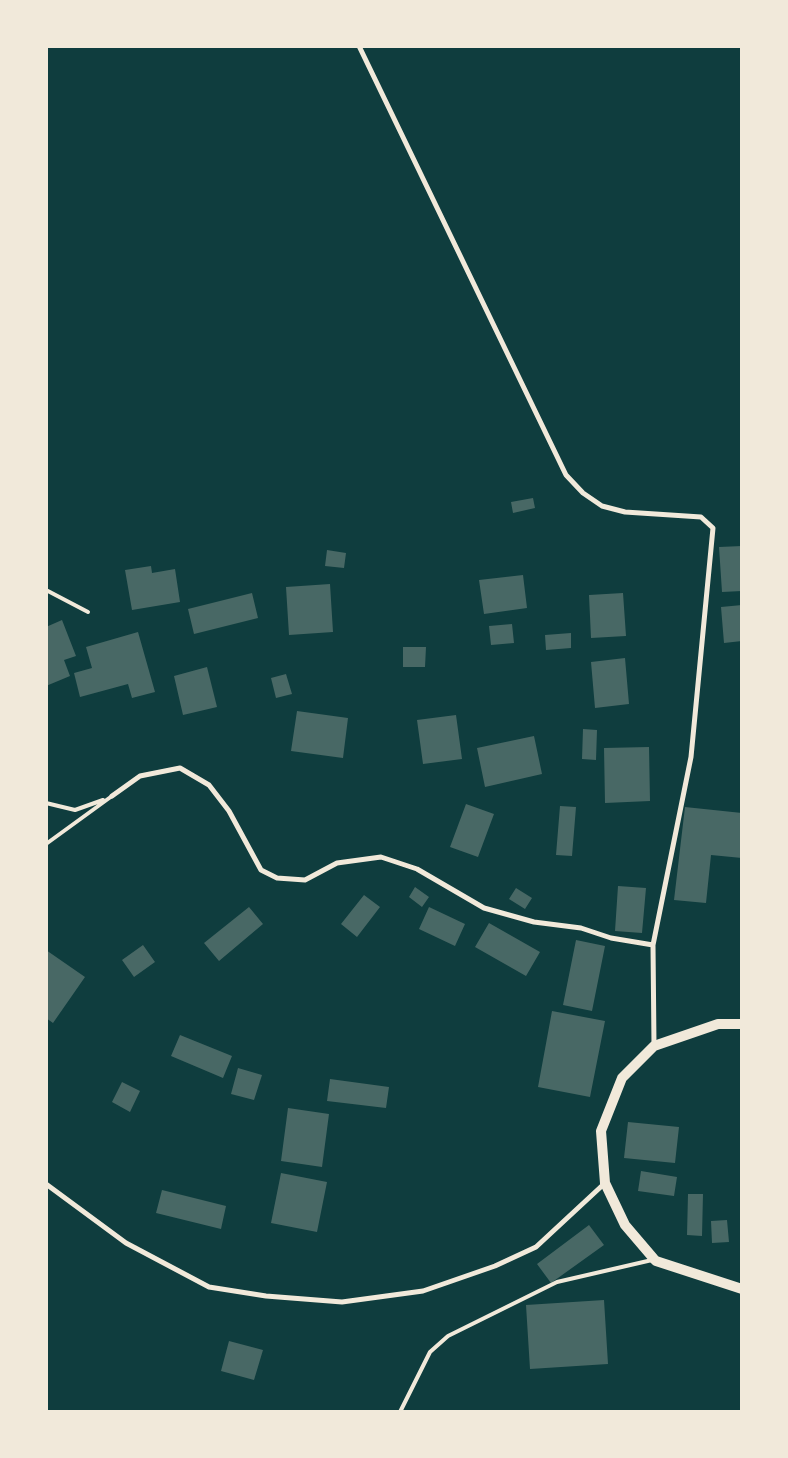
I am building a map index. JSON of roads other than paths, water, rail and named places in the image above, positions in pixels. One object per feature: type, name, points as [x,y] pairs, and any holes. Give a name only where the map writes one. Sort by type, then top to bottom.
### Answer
[{"type":"main road","points":[[742,1024],[718,1024],[654,1046],[622,1078],[601,1132],[605,1183],[625,1225],[654,1259],[742,1289]]},
{"type":"street","points":[[359,46],[566,475],[583,493],[602,506],[625,512],[701,517],[713,528],[691,757],[653,945],[654,1046]]},
{"type":"street","points":[[112,796],[140,776],[180,768],[209,785],[229,812],[261,870],[277,878],[304,880],[337,863],[381,856],[417,869],[484,908],[534,922],[581,928],[611,938],[653,945]]},
{"type":"street","points":[[46,1184],[126,1243],[209,1287],[266,1296],[342,1302],[423,1291],[495,1266],[536,1248],[605,1183]]},
{"type":"lane","points":[[46,590],[88,612]]},
{"type":"lane","points":[[46,803],[75,810],[112,796]]},
{"type":"lane","points":[[46,844],[112,796]]},
{"type":"lane","points":[[400,1412],[430,1352],[448,1336],[558,1282],[654,1259]]}]
